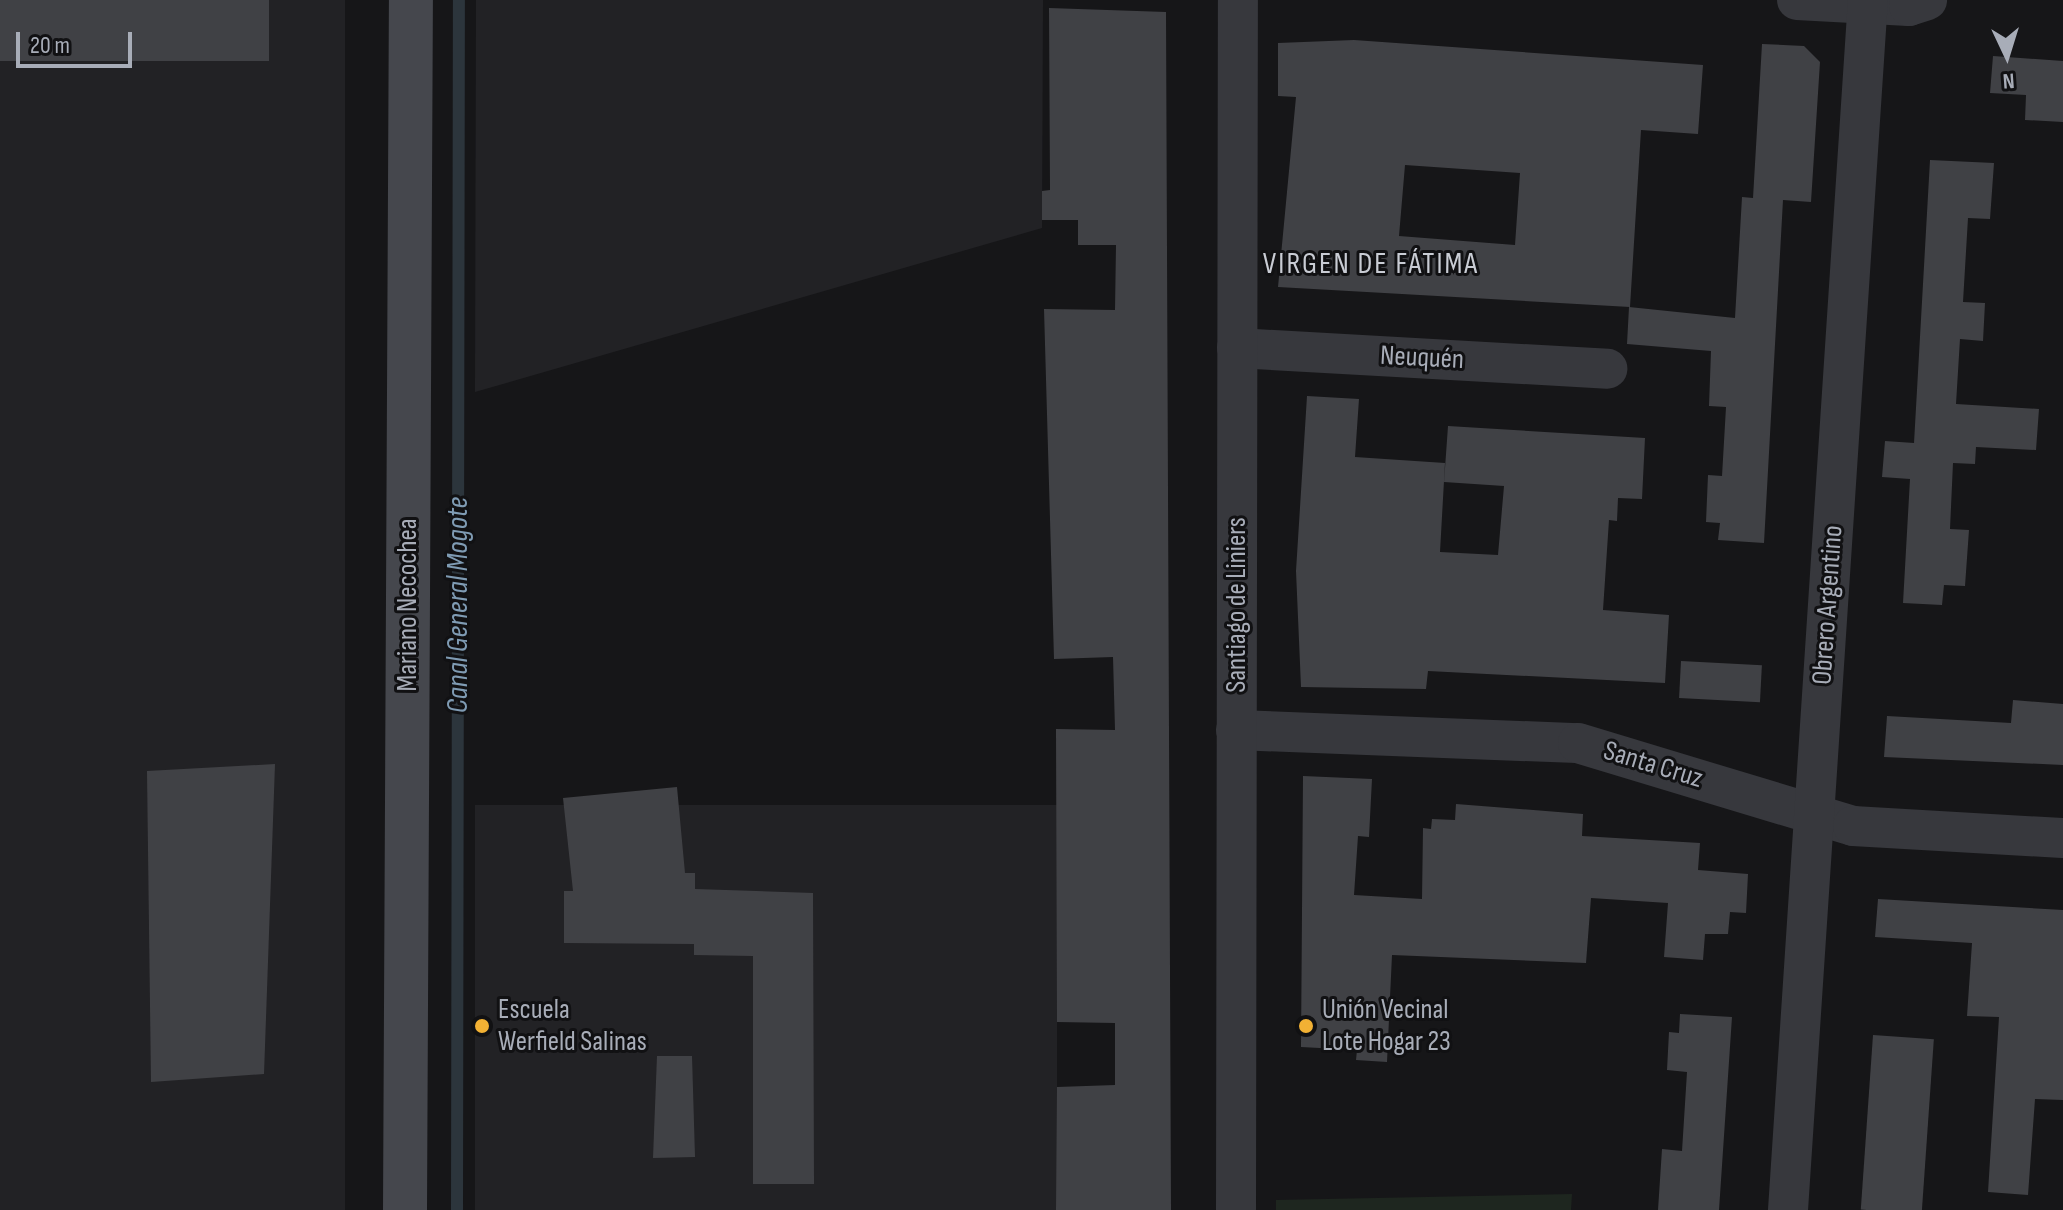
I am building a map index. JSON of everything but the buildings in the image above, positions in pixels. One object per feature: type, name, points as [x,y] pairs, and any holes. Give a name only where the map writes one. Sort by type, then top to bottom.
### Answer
[{"type":"main road","name":"Mariano Necochea","points":[[405,1210],[411,0]]},
{"type":"street","name":"Santiago de Liniers","points":[[1236,1210],[1238,0]]},
{"type":"street","points":[[1797,0],[1927,0]]},
{"type":"street","name":"Obrero Argentino","points":[[1788,1210],[1867,2]]},
{"type":"street","name":"Neuquén","points":[[1237,348],[1607,369]]},
{"type":"street","name":"Santa Cruz","points":[[1236,730],[1578,743],[1853,826],[2063,838]]},
{"type":"shaded area","points":[[0,0],[345,0],[345,1210],[0,1210]]},
{"type":"shaded area","points":[[476,0],[1043,0],[1042,228],[475,392]]},
{"type":"shaded area","points":[[475,805],[1057,805],[1057,1210],[475,1210]]},
{"type":"shaded area","points":[[1572,1194],[1571,1210],[1276,1210],[1276,1200]]},
{"type":"waterway","name":"Canal General Mogote","points":[[457,1210],[459,0]]},
{"type":"place","name":"Escuela Werfield Salinas","points":[[482,1026]]},
{"type":"place","name":"Unión Vecinal Lote Hogar 23","points":[[1306,1026]]},
{"type":"district","name":"VIRGEN DE FÁTIMA","points":[[1371,264]]}]
